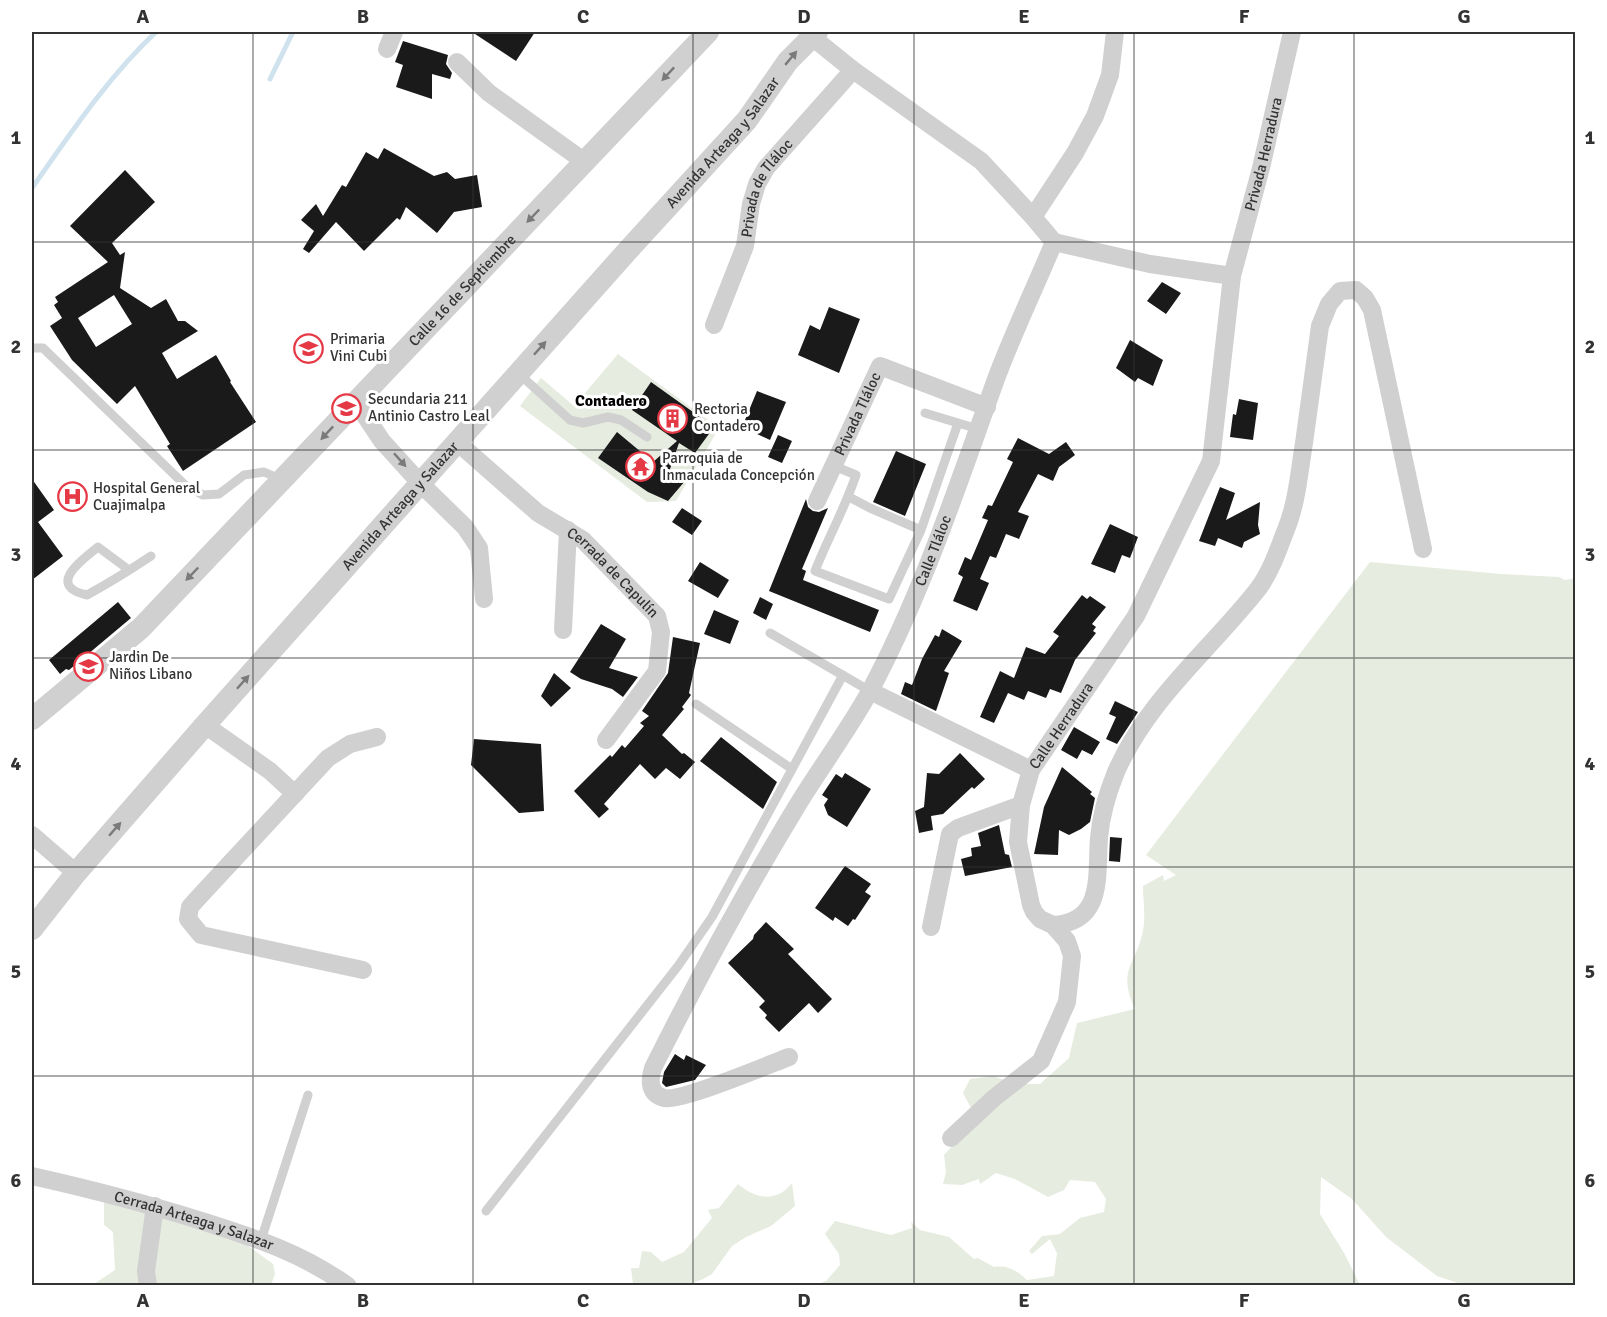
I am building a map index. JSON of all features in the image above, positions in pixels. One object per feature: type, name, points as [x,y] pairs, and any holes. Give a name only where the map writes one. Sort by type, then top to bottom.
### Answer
[{"type":"street","points":[[387,49],[394,32]]},
{"type":"street","name":"Calle 16 de Septiembre","points":[[32,719],[141,628],[708,32]]},
{"type":"street","points":[[1033,217],[1075,153],[1095,116],[1110,75],[1115,32]]},
{"type":"street","name":"Privada Herradura","points":[[1232,276],[1261,168],[1292,32]]},
{"type":"street","points":[[812,33],[853,70],[981,161],[1054,242],[1150,264],[1232,276]]},
{"type":"street","name":"Avenida Arteaga y Salazar","points":[[32,930],[76,873],[205,725],[747,120],[788,61],[812,33]]},
{"type":"street","points":[[457,62],[489,93],[585,162]]},
{"type":"street","name":"Privada de Tláloc","points":[[714,325],[745,246],[757,184],[766,168],[853,70]]},
{"type":"street","name":"Calle Tláloc","points":[[789,1057],[711,1087],[672,1099],[663,1098],[651,1088],[653,1068],[704,967],[801,800],[870,691],[900,603],[949,512],[997,376],[1054,242]]},
{"type":"street","name":"Calle Herradura","points":[[951,1138],[994,1098],[1041,1061],[1068,1002],[1072,956],[1067,941],[1053,925],[1040,919],[1034,912],[1026,888],[1018,842],[1021,805],[1031,770],[1136,616],[1211,461],[1232,276]]},
{"type":"street","points":[[1053,925],[1069,924],[1080,918],[1096,892],[1104,803],[1131,742],[1177,678],[1259,588],[1274,560],[1287,529],[1297,490],[1320,326],[1329,304],[1340,291],[1356,290],[1365,298],[1372,310],[1423,549]]},
{"type":"street","name":"Privada Tláloc","points":[[818,501],[880,366],[987,407]]},
{"type":"street","points":[[356,402],[382,441],[465,527],[479,548],[484,599]]},
{"type":"street","name":"Cerrada de Capulín","points":[[457,442],[531,508],[583,540],[657,616],[661,632],[657,671],[606,740]]},
{"type":"street","points":[[563,630],[568,530]]},
{"type":"street","points":[[870,691],[1031,770]]},
{"type":"street","points":[[205,725],[270,771],[295,794]]},
{"type":"street","points":[[363,970],[201,935],[188,919],[190,907],[198,897],[328,758],[350,744],[377,737]]},
{"type":"street","points":[[932,927],[950,834],[958,828],[1021,805]]},
{"type":"street","points":[[32,835],[76,873]]},
{"type":"street","name":"Cerrada Arteaga y Salazar","points":[[32,1176],[155,1206],[261,1240],[290,1251],[348,1286]]},
{"type":"street","points":[[148,1286],[146,1271],[155,1206]]},
{"type":"lane","points":[[32,348],[42,348],[185,485],[203,495],[219,494],[244,474],[264,472],[282,480]]},
{"type":"lane","points":[[518,373],[570,420],[583,423],[608,417],[621,420],[647,437]]},
{"type":"lane","points":[[925,412],[978,429]]},
{"type":"lane","points":[[834,466],[856,475],[849,497],[830,533],[815,571],[900,603],[921,530],[958,423]]},
{"type":"lane","points":[[849,497],[921,530]]},
{"type":"lane","points":[[129,570],[98,547],[75,565],[69,573],[69,582],[72,588],[87,595],[129,570],[151,556]]},
{"type":"lane","points":[[770,633],[870,691]]},
{"type":"lane","points":[[486,1211],[678,966],[712,917],[843,675]]},
{"type":"lane","points":[[696,704],[792,769]]},
{"type":"lane","points":[[261,1240],[308,1095]]},
{"type":"shaded area","points":[[618,354],[719,428],[676,501],[647,502],[520,406],[541,378],[574,406]]},
{"type":"shaded area","points":[[1370,562],[1559,577],[1565,580],[1575,578],[1575,1285],[1464,1285],[1437,1276],[1386,1237],[1352,1199],[1321,1177],[1320,1214],[1360,1285],[813,1286],[826,1281],[840,1265],[839,1254],[825,1234],[835,1221],[891,1235],[912,1228],[911,1222],[920,1230],[949,1237],[974,1259],[978,1258],[994,1267],[1012,1269],[1027,1280],[1054,1276],[1057,1253],[1050,1239],[1032,1254],[1029,1251],[1042,1236],[1060,1234],[1080,1218],[1104,1212],[1106,1199],[1095,1182],[1070,1180],[1064,1190],[1048,1197],[1015,1179],[996,1173],[980,1184],[979,1179],[962,1185],[943,1184],[946,1172],[944,1155],[954,1144],[971,1108],[963,1093],[970,1079],[993,1076],[1016,1084],[1040,1084],[1069,1058],[1077,1023],[1135,1009],[1127,983],[1130,965],[1142,937],[1143,886],[1163,875],[1164,881],[1176,875],[1146,855]]},
{"type":"shaded area","points":[[792,1183],[795,1206],[771,1226],[732,1246],[712,1274],[688,1285],[629,1285],[633,1284],[631,1268],[639,1268],[642,1251],[651,1252],[662,1262],[684,1252],[712,1218],[708,1210],[719,1208],[738,1184],[752,1193],[766,1197],[780,1194]]},
{"type":"shaded area","points":[[104,1198],[246,1244],[273,1264],[275,1274],[271,1285],[91,1286],[115,1270],[113,1232],[104,1225]]},
{"type":"building","points":[[472,32],[535,32],[516,61]]},
{"type":"building","points":[[403,41],[448,55],[446,64],[452,73],[450,79],[432,74],[432,99],[396,87],[403,65],[395,62]]},
{"type":"building","points":[[384,148],[434,176],[447,172],[455,179],[477,175],[482,207],[454,212],[437,233],[406,207],[400,220],[397,218],[364,251],[336,222],[309,253],[303,249],[314,231],[301,220],[316,204],[323,216],[342,185],[346,187],[366,152],[378,159]]},
{"type":"building","points":[[125,170],[155,202],[112,243],[120,255],[125,252],[120,288],[151,308],[166,299],[178,321],[185,321],[198,331],[162,353],[177,379],[216,355],[230,382],[256,422],[183,471],[167,446],[170,444],[135,386],[117,404],[72,360],[50,326],[62,318],[54,305],[58,302],[55,297],[108,262],[70,226]],"holes":[[[114,295],[132,324],[96,347],[78,318]]]},
{"type":"building","points":[[1162,282],[1181,293],[1166,314],[1147,301]]},
{"type":"building","points":[[829,307],[860,319],[839,373],[798,355],[810,325],[820,330]]},
{"type":"building","points":[[1130,340],[1163,360],[1153,386],[1138,378],[1135,382],[1116,368]]},
{"type":"building","points":[[651,382],[714,427],[695,453],[679,443],[670,469],[685,481],[668,501],[648,492],[598,458],[617,432],[653,462],[677,441],[632,410]]},
{"type":"building","points":[[757,391],[786,402],[770,440],[757,434],[760,426],[745,420]]},
{"type":"building","points":[[1239,399],[1258,403],[1253,440],[1230,437],[1233,414],[1236,415]]},
{"type":"building","points":[[778,435],[792,441],[782,463],[768,457]]},
{"type":"building","points":[[1018,438],[1049,454],[1066,442],[1075,455],[1059,467],[1053,481],[1038,474],[1018,512],[1029,516],[1019,539],[1006,534],[996,558],[990,556],[980,579],[989,583],[977,611],[953,601],[963,577],[958,574],[965,557],[971,560],[988,520],[982,518],[988,505],[992,506],[1013,462],[1007,459]]},
{"type":"building","points":[[896,451],[926,464],[905,516],[873,502]]},
{"type":"building","points":[[32,479],[54,510],[38,522],[63,556],[32,580]]},
{"type":"building","points":[[1220,487],[1235,493],[1226,520],[1260,502],[1258,525],[1260,534],[1244,542],[1242,548],[1218,538],[1215,546],[1199,541]]},
{"type":"building","points":[[806,499],[808,507],[813,511],[819,512],[828,508],[802,569],[806,571],[803,580],[879,610],[870,632],[769,591]]},
{"type":"building","points":[[682,508],[702,521],[692,535],[672,522]]},
{"type":"building","points":[[1110,524],[1138,537],[1130,558],[1122,555],[1115,573],[1091,564]]},
{"type":"building","points":[[700,562],[729,580],[718,598],[688,581]]},
{"type":"building","points":[[1082,595],[1087,599],[1090,596],[1106,607],[1092,624],[1096,627],[1093,631],[1096,633],[1075,660],[1061,693],[1050,689],[1046,698],[1028,691],[1024,700],[1008,693],[994,723],[980,717],[1000,671],[1014,678],[1026,647],[1045,654],[1059,636],[1053,632]]},
{"type":"building","points":[[760,597],[773,604],[766,620],[753,613]]},
{"type":"building","points":[[118,602],[131,618],[69,670],[66,669],[60,674],[49,660]]},
{"type":"building","points":[[714,610],[739,621],[730,644],[704,634]]},
{"type":"building","points":[[601,624],[626,639],[609,668],[638,677],[623,697],[612,689],[581,679],[570,672]]},
{"type":"building","points":[[942,629],[962,641],[944,671],[949,673],[936,711],[901,694],[905,682],[912,685],[922,659],[935,635],[939,637]]},
{"type":"building","points":[[673,637],[700,643],[689,693],[691,695],[682,707],[684,709],[662,735],[682,754],[684,753],[695,762],[680,779],[666,768],[655,779],[640,764],[604,804],[609,809],[599,818],[574,791],[610,755],[612,757],[622,745],[625,748],[644,726],[640,723],[649,716],[642,711],[668,673]]},
{"type":"building","points":[[554,673],[571,688],[551,707],[541,696]]},
{"type":"building","points":[[1115,701],[1138,712],[1117,744],[1106,739],[1116,717],[1109,714]]},
{"type":"building","points":[[1074,727],[1100,742],[1092,755],[1082,750],[1077,759],[1061,750]]},
{"type":"building","points":[[721,737],[777,782],[763,809],[700,761]]},
{"type":"building","points":[[474,739],[541,744],[544,811],[519,813],[471,765]]},
{"type":"building","points":[[960,753],[985,779],[974,789],[972,787],[943,814],[931,816],[933,830],[919,833],[915,811],[924,807],[927,773],[939,774]]},
{"type":"building","points":[[1062,767],[1092,792],[1090,794],[1095,798],[1090,822],[1069,835],[1059,830],[1058,855],[1034,854],[1044,807]]},
{"type":"building","points":[[845,773],[871,789],[847,827],[828,815],[824,805],[828,799],[822,795],[836,774],[842,778]]},
{"type":"building","points":[[999,825],[1005,854],[1009,855],[1012,867],[965,876],[961,859],[972,856],[971,848],[981,846],[978,833]]},
{"type":"building","points":[[1110,837],[1122,838],[1120,862],[1109,861]]},
{"type":"building","points":[[845,866],[871,884],[865,892],[871,896],[855,920],[853,919],[848,926],[835,917],[833,921],[815,908]]},
{"type":"building","points":[[766,922],[794,949],[788,954],[832,999],[818,1013],[809,1003],[779,1032],[765,1018],[767,1015],[759,1007],[765,1001],[728,963],[753,939]]},
{"type":"building","points":[[675,1054],[684,1060],[686,1055],[706,1065],[695,1080],[666,1087],[662,1083],[664,1072]]},
{"type":"waterway","points":[[32,188],[106,87],[138,49],[156,32]]},
{"type":"waterway","points":[[270,79],[293,32]]},
{"type":"place","name":"Primaria Vini Cubi","points":[[309,348]]},
{"type":"place","name":"Secundaria 211 Antinio Castro Leal","points":[[347,408]]},
{"type":"place","name":"Rectoria Contadero","points":[[673,418]]},
{"type":"place","name":"Parroquia de Inmaculada Concepción","points":[[641,467]]},
{"type":"place","name":"Hospital General Cuajimalpa","points":[[72,497]]},
{"type":"place","name":"Jardin De Niños Libano","points":[[88,666]]},
{"type":"district","name":"Contadero","points":[[611,401]]}]
